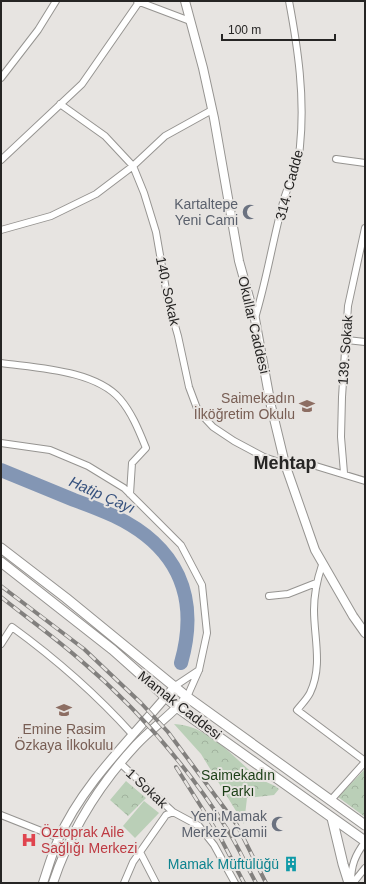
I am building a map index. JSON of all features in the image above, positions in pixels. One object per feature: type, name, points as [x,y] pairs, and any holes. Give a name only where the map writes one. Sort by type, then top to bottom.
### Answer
[{"type":"main road","name":"Mamak Caddesi","points":[[1,548],[72,602],[187,697],[365,825]]},
{"type":"main road","name":"Mamak Caddesi","points":[[1,562],[107,645],[178,708],[365,841]]},
{"type":"main road","points":[[332,818],[343,864],[351,883]]},
{"type":"street","points":[[1,78],[38,30],[56,1]]},
{"type":"street","points":[[1,160],[82,84],[138,1],[190,21]]},
{"type":"street","name":"Okullar Caddesi","points":[[184,1],[203,68],[239,261],[255,319],[271,406],[285,464],[301,514],[322,565],[365,633]]},
{"type":"street","name":"314. Cadde","points":[[255,319],[265,286],[284,199],[300,148],[303,98],[299,59],[289,1]]},
{"type":"street","name":"140. Sokak","points":[[60,104],[105,136],[133,166],[144,193],[156,232],[168,301],[178,336],[193,404],[198,411],[213,427],[264,458],[285,464],[306,463],[365,481]]},
{"type":"street","points":[[1,230],[51,216],[96,194],[133,166],[165,136],[212,110]]},
{"type":"street","points":[[336,159],[365,163]]},
{"type":"street","name":"139. Sokak","points":[[344,474],[341,437],[348,306],[365,228]]},
{"type":"street","points":[[347,340],[365,342]]},
{"type":"street","points":[[1,363],[55,371],[88,378],[120,398],[135,423],[146,448],[132,463],[130,494]]},
{"type":"street","points":[[125,407],[133,406]]},
{"type":"street","points":[[1,443],[50,450],[88,466],[124,488],[181,544],[202,585],[207,633],[199,670],[187,697],[178,708],[165,717],[120,763],[80,822],[68,844],[53,883]]},
{"type":"street","points":[[322,565],[316,583],[314,611],[318,652],[316,667],[310,693],[297,710],[365,761],[330,801]]},
{"type":"street","points":[[269,596],[288,594],[316,583]]},
{"type":"street","points":[[1,644],[12,627],[52,656],[107,707],[132,734]]},
{"type":"street","points":[[43,883],[59,838],[90,788],[132,734],[175,686],[199,670]]},
{"type":"street","name":"1 Sokak","points":[[120,763],[173,812],[200,826],[214,845],[235,883]]},
{"type":"street","points":[[124,883],[133,862],[166,815],[173,812]]},
{"type":"street","points":[[1,815],[59,838]]},
{"type":"street","points":[[351,883],[353,863],[357,852],[365,841]]},
{"type":"street","points":[[140,852],[156,883]]},
{"type":"street","points":[[351,883],[365,868]]},
{"type":"green space","name":"Saimekadın Parkı","points":[[174,724],[198,730],[209,736],[257,777],[279,789],[274,795],[247,798],[244,824],[201,754]]},
{"type":"green space","points":[[365,769],[365,817],[338,797]]},
{"type":"green space","points":[[126,781],[146,798],[128,816],[110,800]]},
{"type":"green space","points":[[144,801],[159,813],[135,838],[123,826]]},
{"type":"waterway","name":"Hatip Çayı","points":[[1,470],[114,516],[136,528],[154,542],[168,558],[178,576],[185,595],[187,616],[186,639],[181,663]]},
{"type":"railway","points":[[1,586],[84,649],[141,703],[168,732],[237,825],[266,883]]},
{"type":"railway","points":[[1,597],[59,642],[99,677],[120,696],[159,738],[195,782],[231,835],[256,883]]},
{"type":"railway","points":[[176,767],[219,835],[244,883]]},
{"type":"place","name":"Kartaltepe Yeni Cami","points":[[250,212]]},
{"type":"place","name":"Saimekadın İlköğretim Okulu","points":[[307,406]]},
{"type":"place","name":"Emine Rasim Özkaya İlkokulu","points":[[64,710]]},
{"type":"place","name":"Yeni Mamak Merkez Camii","points":[[279,824]]},
{"type":"place","name":"Öztoprak Aile Sağlığı Merkezi","points":[[29,840]]},
{"type":"place","name":"Mamak Müftülüğü","points":[[291,864]]},
{"type":"district","name":"Mehtap","points":[[285,463]]}]
